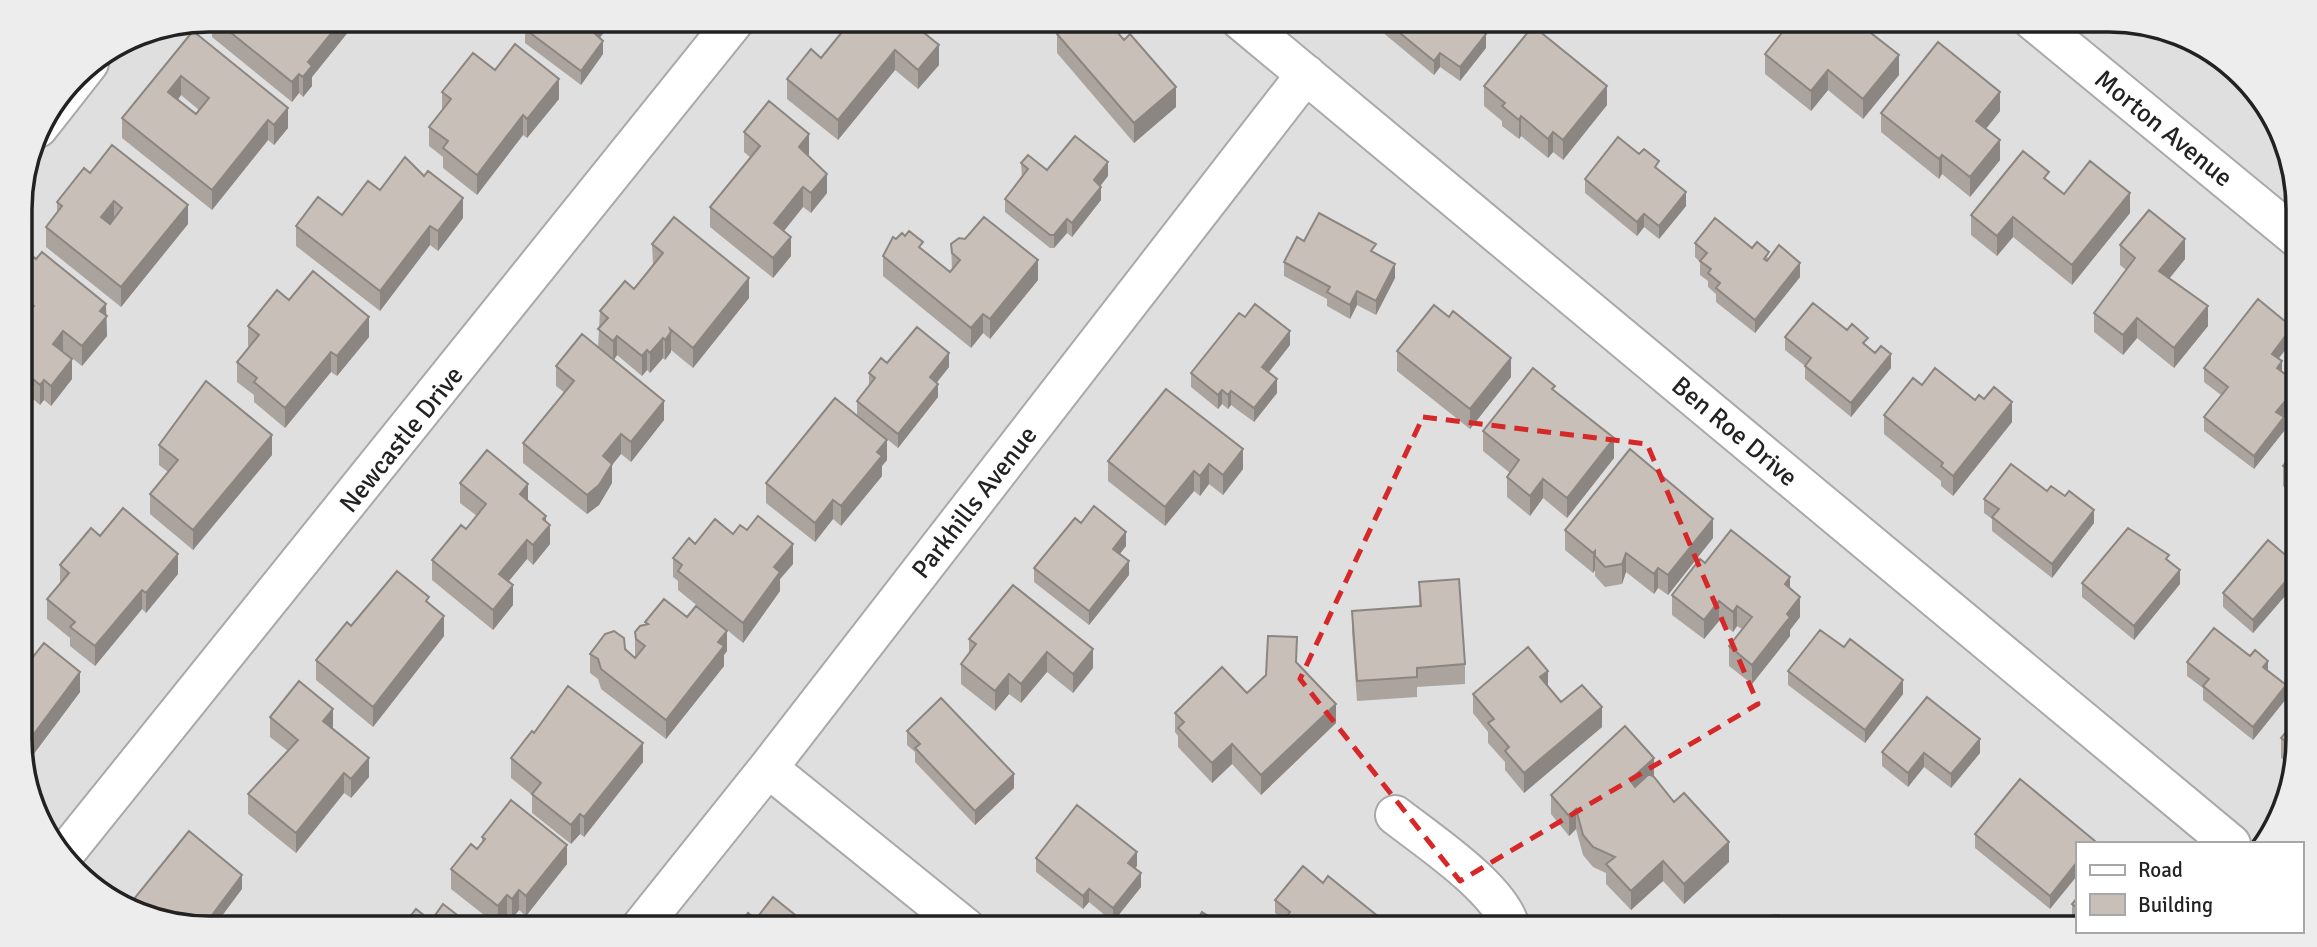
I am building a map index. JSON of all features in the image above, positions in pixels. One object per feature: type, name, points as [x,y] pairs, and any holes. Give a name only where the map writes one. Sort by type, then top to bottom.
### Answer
[{"type":"street","name":"Newcastle Drive","points":[[69,848],[726,32]]},
{"type":"street","name":"Ben Roe Drive","points":[[1255,32],[2229,842]]},
{"type":"street","name":"Morton Avenue","points":[[2047,32],[2286,229]]},
{"type":"street","name":"Parkhills Avenue","points":[[649,916],[768,768],[1306,74]]},
{"type":"street","points":[[768,768],[951,916]]},
{"type":"street","points":[[1395,815],[1463,867],[1507,915]]},
{"type":"highlighted area","points":[[1423,417],[1647,444],[1758,704],[1460,881],[1300,679]]},
{"type":"shaded area","points":[[197,32],[2120,32],[2166,41],[2207,61],[2234,83],[2249,101],[2272,141],[2284,185],[2286,739],[2276,796],[2252,842],[2076,842],[2076,915],[208,916],[151,906],[110,886],[75,855],[50,817],[35,773],[32,750],[32,197],[35,174],[45,141],[61,110],[75,92],[110,61],[141,45],[174,35]]},
{"type":"building","points":[[195,32],[288,108],[274,125],[268,120],[212,190],[122,118]],"holes":[[[181,76],[209,98],[196,114],[168,92]]]},
{"type":"building","points":[[230,32],[332,32],[308,62],[312,66],[303,77],[299,74],[292,82]]},
{"type":"building","points":[[529,32],[593,32],[603,41],[581,71]]},
{"type":"building","points":[[842,32],[923,32],[939,45],[918,70],[895,50],[838,120],[787,79],[811,49],[821,58]]},
{"type":"building","points":[[1117,32],[1124,40],[1130,34],[1176,87],[1134,123],[1057,34]]},
{"type":"building","points":[[1399,32],[1486,34],[1460,67],[1440,53],[1434,61]]},
{"type":"building","points":[[1528,32],[1540,32],[1607,86],[1563,140],[1553,132],[1548,139],[1521,116],[1519,120],[1502,106],[1505,103],[1484,86]]},
{"type":"building","points":[[1783,32],[1870,32],[1899,55],[1863,99],[1828,70],[1811,91],[1765,54]]},
{"type":"building","points":[[1938,42],[2000,92],[1976,121],[2000,140],[1970,177],[1942,155],[1939,159],[1881,113]]},
{"type":"building","points":[[515,44],[559,79],[527,119],[523,115],[477,175],[443,148],[448,141],[429,127],[451,99],[442,92],[473,53],[495,70]]},
{"type":"building","points":[[769,101],[809,134],[799,147],[827,174],[811,193],[803,187],[774,223],[791,237],[773,258],[710,207],[760,146],[744,132]]},
{"type":"building","points":[[1075,136],[1108,162],[1094,180],[1101,187],[1072,223],[1067,219],[1054,235],[1050,235],[1005,199],[1028,169],[1021,163],[1028,155],[1047,170]]},
{"type":"building","points":[[1618,137],[1639,154],[1644,149],[1659,161],[1655,167],[1686,192],[1659,226],[1644,214],[1637,222],[1585,179]]},
{"type":"building","points":[[112,145],[188,205],[121,287],[46,227],[62,206],[57,202],[84,168],[90,173]],"holes":[[[114,201],[122,208],[110,224],[101,217]]]},
{"type":"building","points":[[2023,151],[2049,172],[2044,178],[2064,194],[2090,161],[2130,193],[2072,265],[2013,217],[1997,236],[1971,215]]},
{"type":"building","points":[[405,157],[424,176],[428,171],[463,198],[438,231],[430,226],[380,291],[296,226],[318,197],[342,215],[368,181],[380,190]]},
{"type":"building","points":[[2149,210],[2185,239],[2159,271],[2208,306],[2174,348],[2137,318],[2123,335],[2094,313],[2135,258],[2120,245]]},
{"type":"building","points":[[1319,213],[1376,244],[1371,251],[1395,264],[1376,301],[1357,291],[1350,305],[1327,292],[1330,287],[1284,262],[1297,237],[1304,241]]},
{"type":"building","points":[[674,217],[749,278],[693,348],[670,329],[671,332],[665,340],[663,338],[650,353],[647,350],[642,356],[617,336],[613,341],[598,329],[608,318],[600,311],[625,281],[634,289],[663,253],[652,244]]},
{"type":"building","points":[[984,217],[1038,260],[990,319],[983,314],[971,328],[883,256],[893,237],[896,239],[902,233],[905,236],[909,231],[923,242],[919,247],[950,272],[960,260],[952,253],[951,244],[959,238],[965,239]]},
{"type":"building","points":[[1715,218],[1752,248],[1757,242],[1769,252],[1764,259],[1767,261],[1779,245],[1800,263],[1755,320],[1716,288],[1720,283],[1708,273],[1711,269],[1700,261],[1707,253],[1695,243]]},
{"type":"building","points":[[42,252],[106,304],[100,311],[107,316],[82,346],[63,331],[53,344],[72,359],[51,386],[44,380],[40,385],[32,378],[32,256],[36,259]]},
{"type":"building","points":[[313,271],[369,317],[337,356],[331,352],[285,408],[254,382],[257,378],[237,362],[259,335],[248,326],[277,290],[289,300]]},
{"type":"building","points":[[2258,299],[2286,322],[2286,335],[2272,354],[2282,361],[2277,368],[2286,375],[2286,400],[2276,412],[2284,417],[2254,456],[2204,417],[2228,387],[2204,368]]},
{"type":"building","points":[[1813,303],[1847,330],[1852,324],[1868,338],[1863,343],[1875,353],[1881,346],[1891,354],[1851,403],[1805,366],[1811,358],[1785,337]]},
{"type":"building","points":[[1255,304],[1290,331],[1262,367],[1277,379],[1254,408],[1231,391],[1228,395],[1222,390],[1218,395],[1191,373],[1239,313],[1245,317]]},
{"type":"building","points":[[1434,305],[1449,317],[1453,311],[1511,358],[1470,409],[1397,351]]},
{"type":"building","points":[[917,327],[949,353],[930,377],[938,384],[898,434],[857,401],[875,378],[869,373],[881,358],[887,363]]},
{"type":"building","points":[[582,334],[664,401],[631,442],[621,434],[603,456],[612,464],[599,485],[587,495],[523,443],[574,381],[556,366]]},
{"type":"building","points":[[1533,368],[1555,386],[1552,389],[1614,438],[1567,498],[1543,479],[1530,496],[1507,477],[1519,460],[1483,431]]},
{"type":"building","points":[[1935,368],[1975,400],[1979,395],[1984,399],[1994,387],[2012,402],[1953,476],[1941,466],[1943,463],[1884,415],[1913,378],[1922,385]]},
{"type":"building","points":[[206,381],[272,435],[193,530],[150,494],[178,460],[159,445]]},
{"type":"building","points":[[1166,389],[1243,449],[1223,475],[1209,464],[1200,476],[1194,471],[1165,507],[1108,461]]},
{"type":"building","points":[[835,398],[887,440],[877,452],[882,456],[841,506],[833,500],[815,523],[766,483]]},
{"type":"building","points":[[1630,449],[1713,519],[1668,575],[1658,568],[1654,574],[1626,553],[1622,564],[1605,567],[1595,556],[1595,551],[1593,553],[1565,530]]},
{"type":"building","points":[[487,450],[528,484],[520,494],[546,516],[543,519],[550,525],[533,545],[527,540],[499,574],[513,585],[493,610],[432,560],[461,525],[466,529],[486,504],[460,483]]},
{"type":"building","points":[[2011,464],[2047,491],[2051,486],[2065,496],[2069,491],[2094,510],[2052,564],[1992,517],[1999,509],[1984,499]]},
{"type":"building","points":[[1094,506],[1126,532],[1113,549],[1129,561],[1089,611],[1034,568],[1075,518],[1081,523]]},
{"type":"building","points":[[123,508],[178,554],[146,593],[142,590],[95,646],[70,627],[75,622],[47,599],[69,573],[60,565],[91,528],[100,536]]},
{"type":"building","points":[[758,516],[793,544],[774,567],[780,572],[743,623],[678,571],[682,565],[673,558],[689,538],[695,544],[715,519],[733,534],[740,525],[747,530]]},
{"type":"building","points":[[2128,528],[2169,555],[2166,559],[2180,570],[2134,626],[2082,583]]},
{"type":"building","points":[[1731,530],[1790,577],[1785,584],[1800,597],[1787,614],[1790,617],[1752,665],[1729,646],[1752,617],[1737,606],[1733,612],[1719,601],[1704,620],[1672,595],[1700,559],[1705,563]]},
{"type":"building","points":[[2268,540],[2286,556],[2286,581],[2253,620],[2223,593]]},
{"type":"building","points":[[397,571],[429,597],[426,601],[444,616],[373,707],[316,660],[347,622],[351,626]]},
{"type":"building","points":[[1459,579],[1465,664],[1417,668],[1417,677],[1357,681],[1352,611],[1421,606],[1419,582]]},
{"type":"building","points":[[1013,585],[1093,649],[1073,674],[1047,652],[1021,684],[1009,674],[995,691],[961,664],[976,644],[969,639]]},
{"type":"building","points":[[664,599],[687,617],[696,606],[727,631],[718,642],[724,646],[666,720],[601,669],[598,659],[590,654],[605,634],[614,631],[624,638],[625,649],[635,658],[645,646],[636,639],[635,632],[640,626],[648,624],[645,622]]},
{"type":"building","points":[[2214,628],[2250,656],[2255,650],[2268,661],[2263,667],[2286,685],[2253,727],[2203,686],[2209,679],[2187,662]]},
{"type":"building","points":[[1820,630],[1844,647],[1850,639],[1903,680],[1865,730],[1788,671]]},
{"type":"building","points":[[1268,636],[1297,637],[1296,662],[1336,704],[1261,775],[1232,744],[1212,763],[1178,728],[1184,722],[1175,713],[1222,667],[1247,693],[1266,675]]},
{"type":"building","points":[[44,643],[80,672],[32,736],[32,658]]},
{"type":"building","points":[[1528,647],[1548,671],[1540,677],[1561,702],[1582,685],[1602,707],[1524,773],[1505,751],[1509,747],[1488,723],[1494,719],[1473,694]]},
{"type":"building","points":[[299,681],[333,709],[323,721],[369,758],[351,779],[344,773],[296,833],[248,794],[298,740],[270,717]]},
{"type":"building","points":[[568,686],[643,743],[584,817],[580,814],[571,825],[532,794],[541,783],[511,758],[532,731],[534,733]]},
{"type":"building","points":[[1927,697],[1980,739],[1951,774],[1924,753],[1908,773],[1882,752]]},
{"type":"building","points":[[941,698],[1014,774],[975,811],[915,748],[920,744],[907,731]]},
{"type":"building","points":[[1625,726],[1654,758],[1630,780],[1635,787],[1649,774],[1674,802],[1684,793],[1729,842],[1684,884],[1663,861],[1631,891],[1606,864],[1615,857],[1593,847],[1583,835],[1576,809],[1569,816],[1551,795]]},
{"type":"building","points":[[2020,779],[2095,841],[2076,842],[2076,863],[2050,896],[1975,834]]},
{"type":"building","points":[[511,800],[567,845],[526,896],[519,890],[512,899],[507,895],[498,906],[451,869],[471,844],[477,849],[485,839],[482,837]]},
{"type":"building","points":[[1077,805],[1137,852],[1128,863],[1141,873],[1113,908],[1089,889],[1083,896],[1036,858]]},
{"type":"building","points":[[189,831],[242,875],[211,916],[185,914],[134,899]]},
{"type":"building","points":[[1303,866],[1323,883],[1328,876],[1377,915],[1287,915],[1290,912],[1275,900]]},
{"type":"building","points":[[773,897],[796,916],[759,916]]},
{"type":"building","points":[[443,904],[458,916],[435,916]]},
{"type":"building","points":[[416,909],[425,916],[411,916]]}]
